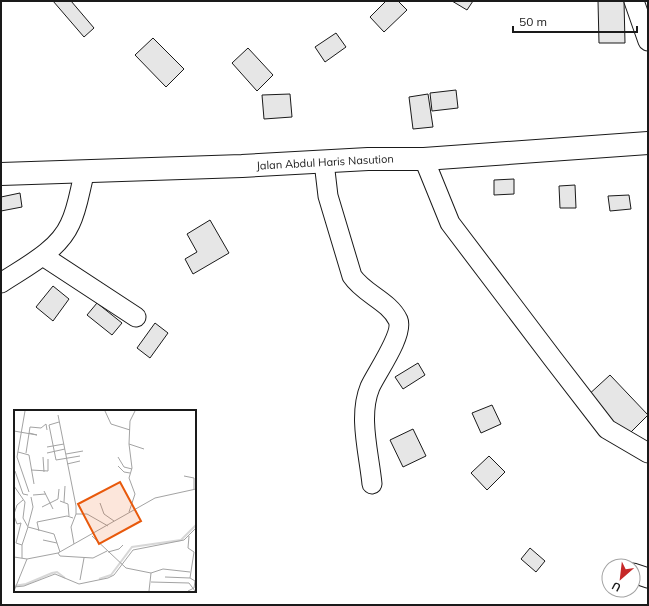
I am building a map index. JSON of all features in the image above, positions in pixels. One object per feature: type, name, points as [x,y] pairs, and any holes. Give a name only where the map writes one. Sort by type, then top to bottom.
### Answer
[{"type":"main road","name":"Jalan Abdul Haris Nasution","points":[[1,174],[424,159],[648,143]]},
{"type":"street","points":[[634,1],[648,41]]},
{"type":"street","points":[[424,159],[450,223],[553,359],[607,429],[648,453]]},
{"type":"street","points":[[324,162],[328,196],[352,276],[358,285],[392,311],[399,326],[394,345],[370,388],[366,403],[365,423],[372,484]]},
{"type":"street","points":[[1,282],[43,256],[64,235],[70,225],[85,171]]},
{"type":"street","points":[[43,256],[136,317]]},
{"type":"building","points":[[53,1],[71,1],[94,28],[84,37]]},
{"type":"building","points":[[386,1],[398,1],[407,10],[384,32],[370,17]]},
{"type":"building","points":[[452,1],[473,1],[467,10]]},
{"type":"building","points":[[598,1],[624,1],[625,43],[599,43]]},
{"type":"building","points":[[336,33],[346,47],[325,62],[315,47]]},
{"type":"building","points":[[153,38],[184,69],[166,87],[135,55]]},
{"type":"building","points":[[248,48],[273,75],[257,91],[232,63]]},
{"type":"building","points":[[456,90],[458,108],[432,111],[430,93]]},
{"type":"building","points":[[290,94],[292,117],[264,119],[262,95]]},
{"type":"building","points":[[428,94],[433,127],[413,129],[409,97]]},
{"type":"building","points":[[514,179],[514,194],[494,195],[494,180]]},
{"type":"building","points":[[575,185],[576,208],[560,208],[559,186]]},
{"type":"building","points":[[20,193],[22,207],[1,211],[1,197]]},
{"type":"building","points":[[629,195],[631,209],[610,211],[608,196]]},
{"type":"building","points":[[210,220],[229,253],[193,274],[185,259],[197,252],[187,234]]},
{"type":"building","points":[[53,286],[69,299],[53,321],[36,307]]},
{"type":"building","points":[[97,303],[122,323],[112,335],[87,315]]},
{"type":"building","points":[[155,323],[168,333],[150,358],[137,348]]},
{"type":"building","points":[[418,363],[425,375],[403,389],[395,377]]},
{"type":"building","points":[[610,375],[648,415],[625,438],[586,397]]},
{"type":"building","points":[[492,405],[501,424],[481,433],[472,413]]},
{"type":"building","points":[[413,429],[426,456],[403,467],[390,440]]},
{"type":"building","points":[[489,456],[505,472],[487,490],[471,473]]},
{"type":"building","points":[[530,548],[545,561],[536,572],[521,559]]}]
